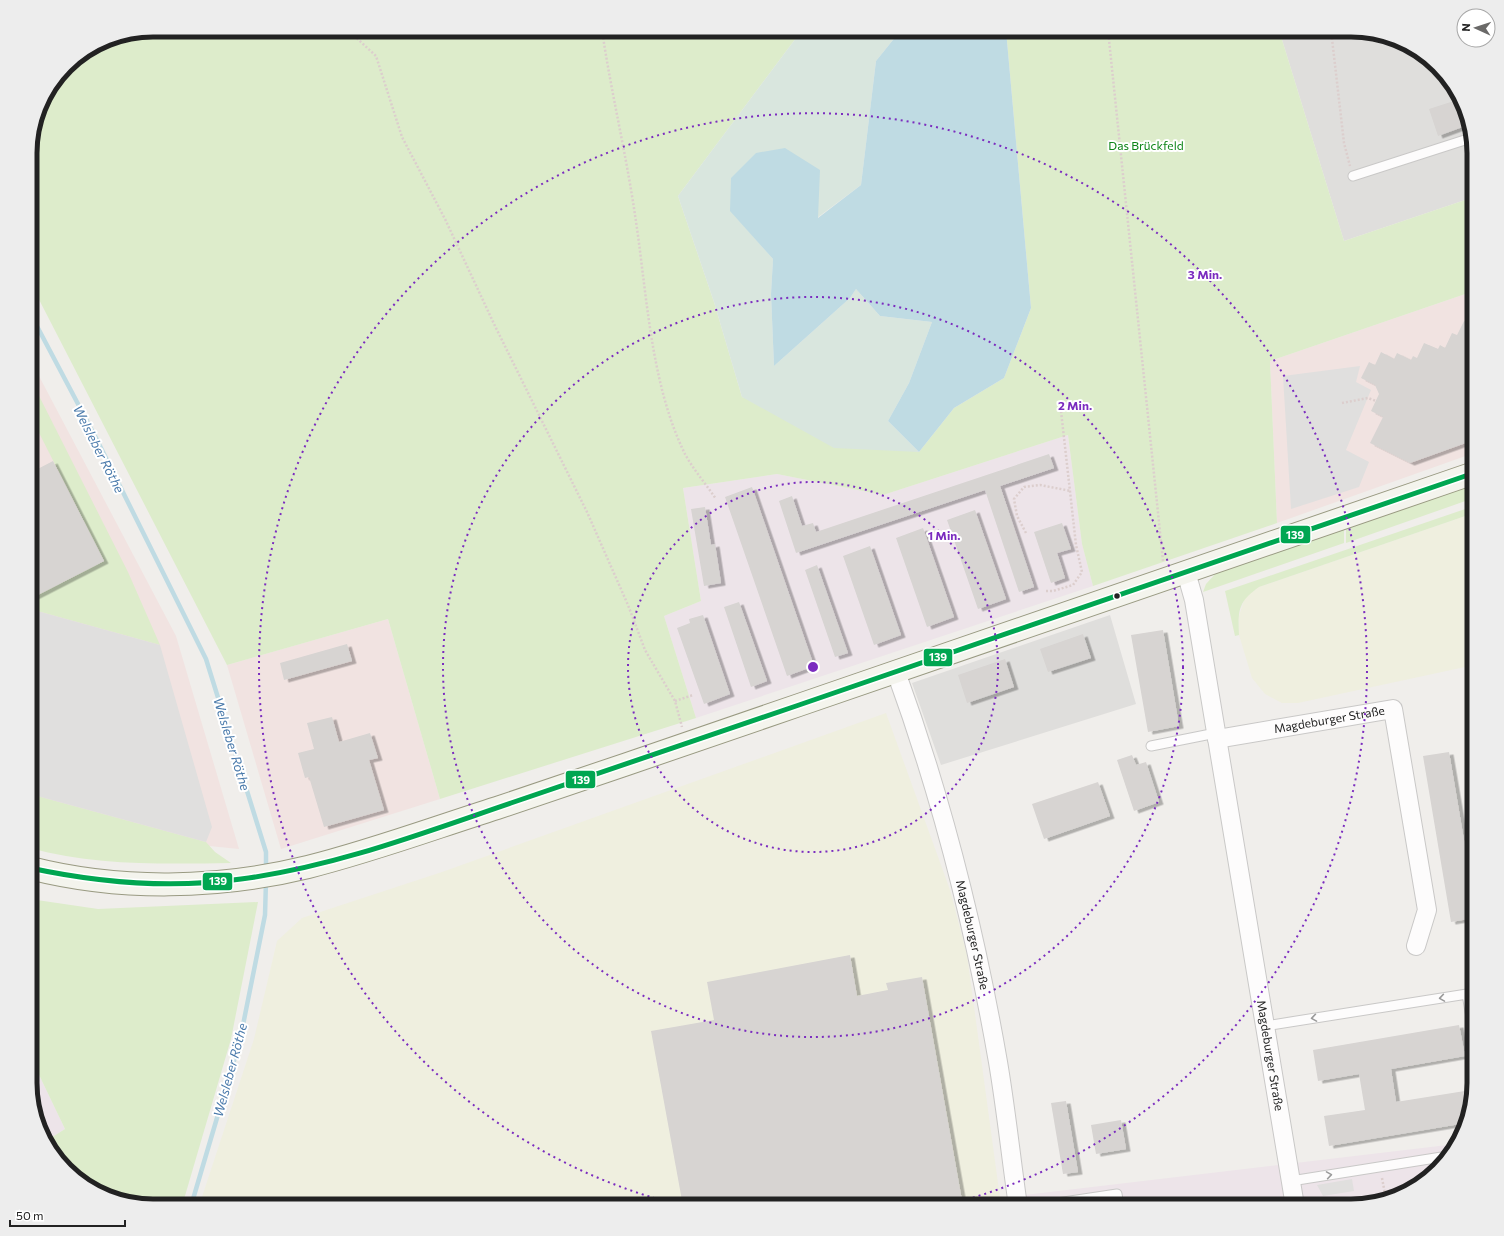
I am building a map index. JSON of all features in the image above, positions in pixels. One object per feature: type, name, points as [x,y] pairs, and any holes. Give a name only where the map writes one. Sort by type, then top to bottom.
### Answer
[{"type":"main road","points":[[37,870],[66,877],[116,883],[168,885],[271,875],[308,867],[379,846],[687,743],[1467,475]]},
{"type":"street","name":"Magdeburger Straße","points":[[1176,575],[1192,589],[1294,1199]]},
{"type":"street","name":"Magdeburger Straße","points":[[896,672],[931,771],[976,946],[998,1062],[1017,1199]]},
{"type":"street","name":"Magdeburger Straße","points":[[1216,736],[1393,709],[1427,910],[1416,946]]},
{"type":"lane","points":[[1353,176],[1466,140]]},
{"type":"lane","points":[[1151,746],[1216,736]]},
{"type":"lane","points":[[1265,1026],[1467,994]]},
{"type":"lane","points":[[1291,1181],[1439,1157]]},
{"type":"lane","points":[[1084,1199],[1117,1194],[1118,1199]]},
{"type":"path","points":[[356,37],[376,56],[402,137],[445,219],[495,326],[587,512],[622,590],[645,650],[675,701],[687,743]]},
{"type":"path","points":[[603,37],[609,75],[628,167],[649,322],[667,409],[686,454],[716,499]]},
{"type":"path","points":[[1109,37],[1163,568],[1176,575]]},
{"type":"path","points":[[1332,37],[1344,143],[1353,176]]},
{"type":"path","points":[[1342,403],[1368,398],[1376,401]]},
{"type":"path","points":[[1046,591],[1053,591],[1073,585],[1082,572],[1076,545],[1060,402]]},
{"type":"path","points":[[1026,533],[1017,516],[1014,499],[1024,487],[1040,485],[1071,490]]},
{"type":"path","points":[[675,701],[693,695]]},
{"type":"path","points":[[1380,1167],[1385,1194]]},
{"type":"shaded area","points":[[797,37],[895,37],[876,61],[861,185],[817,218],[730,210],[773,259],[771,294],[774,366],[850,298],[856,289],[880,316],[932,322],[909,383],[888,421],[919,452],[834,448],[742,397],[714,302],[678,196]]},
{"type":"shaded area","points":[[1281,37],[1358,37],[1373,39],[1395,46],[1422,61],[1438,77],[1451,95],[1463,123],[1467,146],[1467,199],[1344,241]]},
{"type":"shaded area","points":[[1467,293],[1467,455],[1277,523],[1270,361]]},
{"type":"shaded area","points":[[1360,366],[1356,382],[1371,390],[1346,450],[1369,462],[1359,487],[1291,509],[1283,376]]},
{"type":"shaded area","points":[[37,372],[176,636],[239,849],[37,829]]},
{"type":"shaded area","points":[[1068,435],[1082,544],[1093,586],[696,718],[664,616],[701,601],[683,488],[777,474],[883,495]]},
{"type":"shaded area","points":[[37,611],[160,645],[212,827],[206,842],[37,796]]},
{"type":"shaded area","points":[[1110,615],[1136,704],[941,765],[912,683]]},
{"type":"shaded area","points":[[388,619],[440,799],[281,849],[227,665]]},
{"type":"shaded area","points":[[37,1071],[65,1129],[51,1138],[49,1134],[39,1105]]},
{"type":"shaded area","points":[[1448,1145],[1438,1159],[1427,1170],[1409,1183],[1381,1195],[1358,1199],[1000,1198]]},
{"type":"shaded area","points":[[1352,1179],[1354,1191],[1323,1196],[1317,1185]]},
{"type":"green space","name":"Das Brückfeld","points":[[153,37],[797,37],[678,196],[714,302],[742,397],[919,452],[954,408],[1004,378],[1031,308],[1007,37],[1281,37],[1344,241],[1467,199],[1467,293],[1270,361],[1277,523],[1093,586],[1082,544],[1068,435],[883,495],[777,474],[683,488],[701,601],[664,616],[696,718],[440,799],[388,619],[227,665],[37,296],[37,146],[41,123],[49,102],[61,82],[77,66],[89,57],[116,43],[138,38]]},
{"type":"green space","points":[[37,392],[128,572],[160,645],[37,611],[37,595],[104,561],[37,429]]},
{"type":"green space","points":[[1467,484],[1467,500],[1346,543],[1346,529],[1349,526]]},
{"type":"green space","points":[[1467,508],[1467,515],[1259,587],[1243,602],[1239,613],[1239,635],[1235,636],[1225,591]]},
{"type":"green space","points":[[1467,515],[1467,678],[1465,667],[1298,703],[1282,703],[1265,694],[1252,678],[1239,635],[1239,616],[1245,597],[1259,587]]},
{"type":"green space","points":[[1340,528],[1344,530],[1344,543],[1203,592],[1206,584],[1217,572]]},
{"type":"green space","points":[[886,713],[950,890],[967,955],[1000,1199],[201,1199],[254,1039],[277,941],[302,918],[442,872]]},
{"type":"green space","points":[[37,796],[206,842],[215,852],[231,863],[130,863],[55,854],[37,850]]},
{"type":"green space","points":[[37,900],[98,909],[258,902],[231,1039],[184,1199],[146,1199],[131,1197],[109,1190],[95,1183],[77,1170],[61,1154],[51,1138],[65,1129],[37,1071]]},
{"type":"water","points":[[895,37],[1007,37],[1031,308],[1004,378],[954,408],[919,452],[888,421],[909,383],[932,322],[880,316],[856,289],[850,298],[774,366],[771,294],[773,259],[730,211],[731,178],[756,153],[785,148],[820,170],[818,218],[861,185],[876,61]]},
{"type":"building","points":[[1454,101],[1464,127],[1438,136],[1429,109]]},
{"type":"building","points":[[1464,321],[1467,322],[1467,443],[1410,463],[1370,443],[1383,417],[1371,411],[1379,394],[1375,385],[1361,378],[1369,362],[1375,365],[1381,352],[1394,359],[1397,353],[1411,360],[1413,356],[1417,358],[1424,343],[1438,349],[1440,345],[1445,348],[1452,333],[1457,335]]},
{"type":"building","points":[[1049,454],[1054,468],[1000,486],[1034,587],[1019,592],[985,490],[796,553],[779,501],[792,496],[802,526],[813,523],[816,532]]},
{"type":"building","points":[[53,461],[104,561],[37,595],[37,469]]},
{"type":"building","points":[[752,487],[814,666],[787,676],[725,497]]},
{"type":"building","points":[[705,507],[711,545],[715,544],[721,583],[704,586],[691,509]]},
{"type":"building","points":[[975,510],[1006,599],[978,609],[947,520]]},
{"type":"building","points":[[1062,523],[1071,549],[1057,553],[1065,578],[1051,583],[1034,532]]},
{"type":"building","points":[[923,528],[954,617],[927,627],[896,538]]},
{"type":"building","points":[[870,546],[901,635],[874,645],[843,556]]},
{"type":"building","points":[[817,565],[848,653],[835,657],[805,570]]},
{"type":"building","points":[[739,602],[767,681],[751,687],[724,607]]},
{"type":"building","points":[[703,615],[730,694],[704,704],[677,628],[690,623],[689,619]]},
{"type":"building","points":[[1163,630],[1179,726],[1148,732],[1131,635]]},
{"type":"building","points":[[1083,634],[1091,658],[1048,672],[1040,649]]},
{"type":"building","points":[[347,644],[352,661],[284,680],[280,663]]},
{"type":"building","points":[[1005,659],[1014,687],[967,703],[958,675]]},
{"type":"building","points":[[332,717],[339,742],[370,733],[378,758],[369,760],[384,810],[324,827],[309,777],[305,778],[298,753],[314,749],[307,723]]},
{"type":"building","points":[[1449,752],[1467,858],[1467,919],[1451,922],[1423,756]]},
{"type":"building","points":[[1132,755],[1136,765],[1146,762],[1159,802],[1134,811],[1117,760]]},
{"type":"building","points":[[1098,782],[1110,816],[1044,839],[1032,804]]},
{"type":"building","points":[[850,955],[857,996],[888,990],[886,983],[922,977],[962,1199],[682,1199],[651,1031],[714,1020],[707,982]]},
{"type":"building","points":[[1459,1025],[1465,1056],[1391,1069],[1396,1102],[1467,1091],[1465,1105],[1459,1124],[1329,1146],[1324,1116],[1365,1110],[1359,1074],[1318,1081],[1313,1050]]},
{"type":"building","points":[[1066,1101],[1078,1172],[1063,1174],[1051,1103]]},
{"type":"building","points":[[1121,1120],[1126,1149],[1096,1154],[1091,1125]]},
{"type":"waterway","name":"Welsleber Röthe","points":[[37,326],[96,438],[206,659],[266,852],[266,870]]},
{"type":"waterway","name":"Welsleber Röthe","points":[[193,1199],[240,1040],[265,915],[266,881]]},
{"type":"transit line","name":"139","points":[[37,869],[109,881],[188,884],[276,874],[344,858],[619,767],[1467,475]]}]
